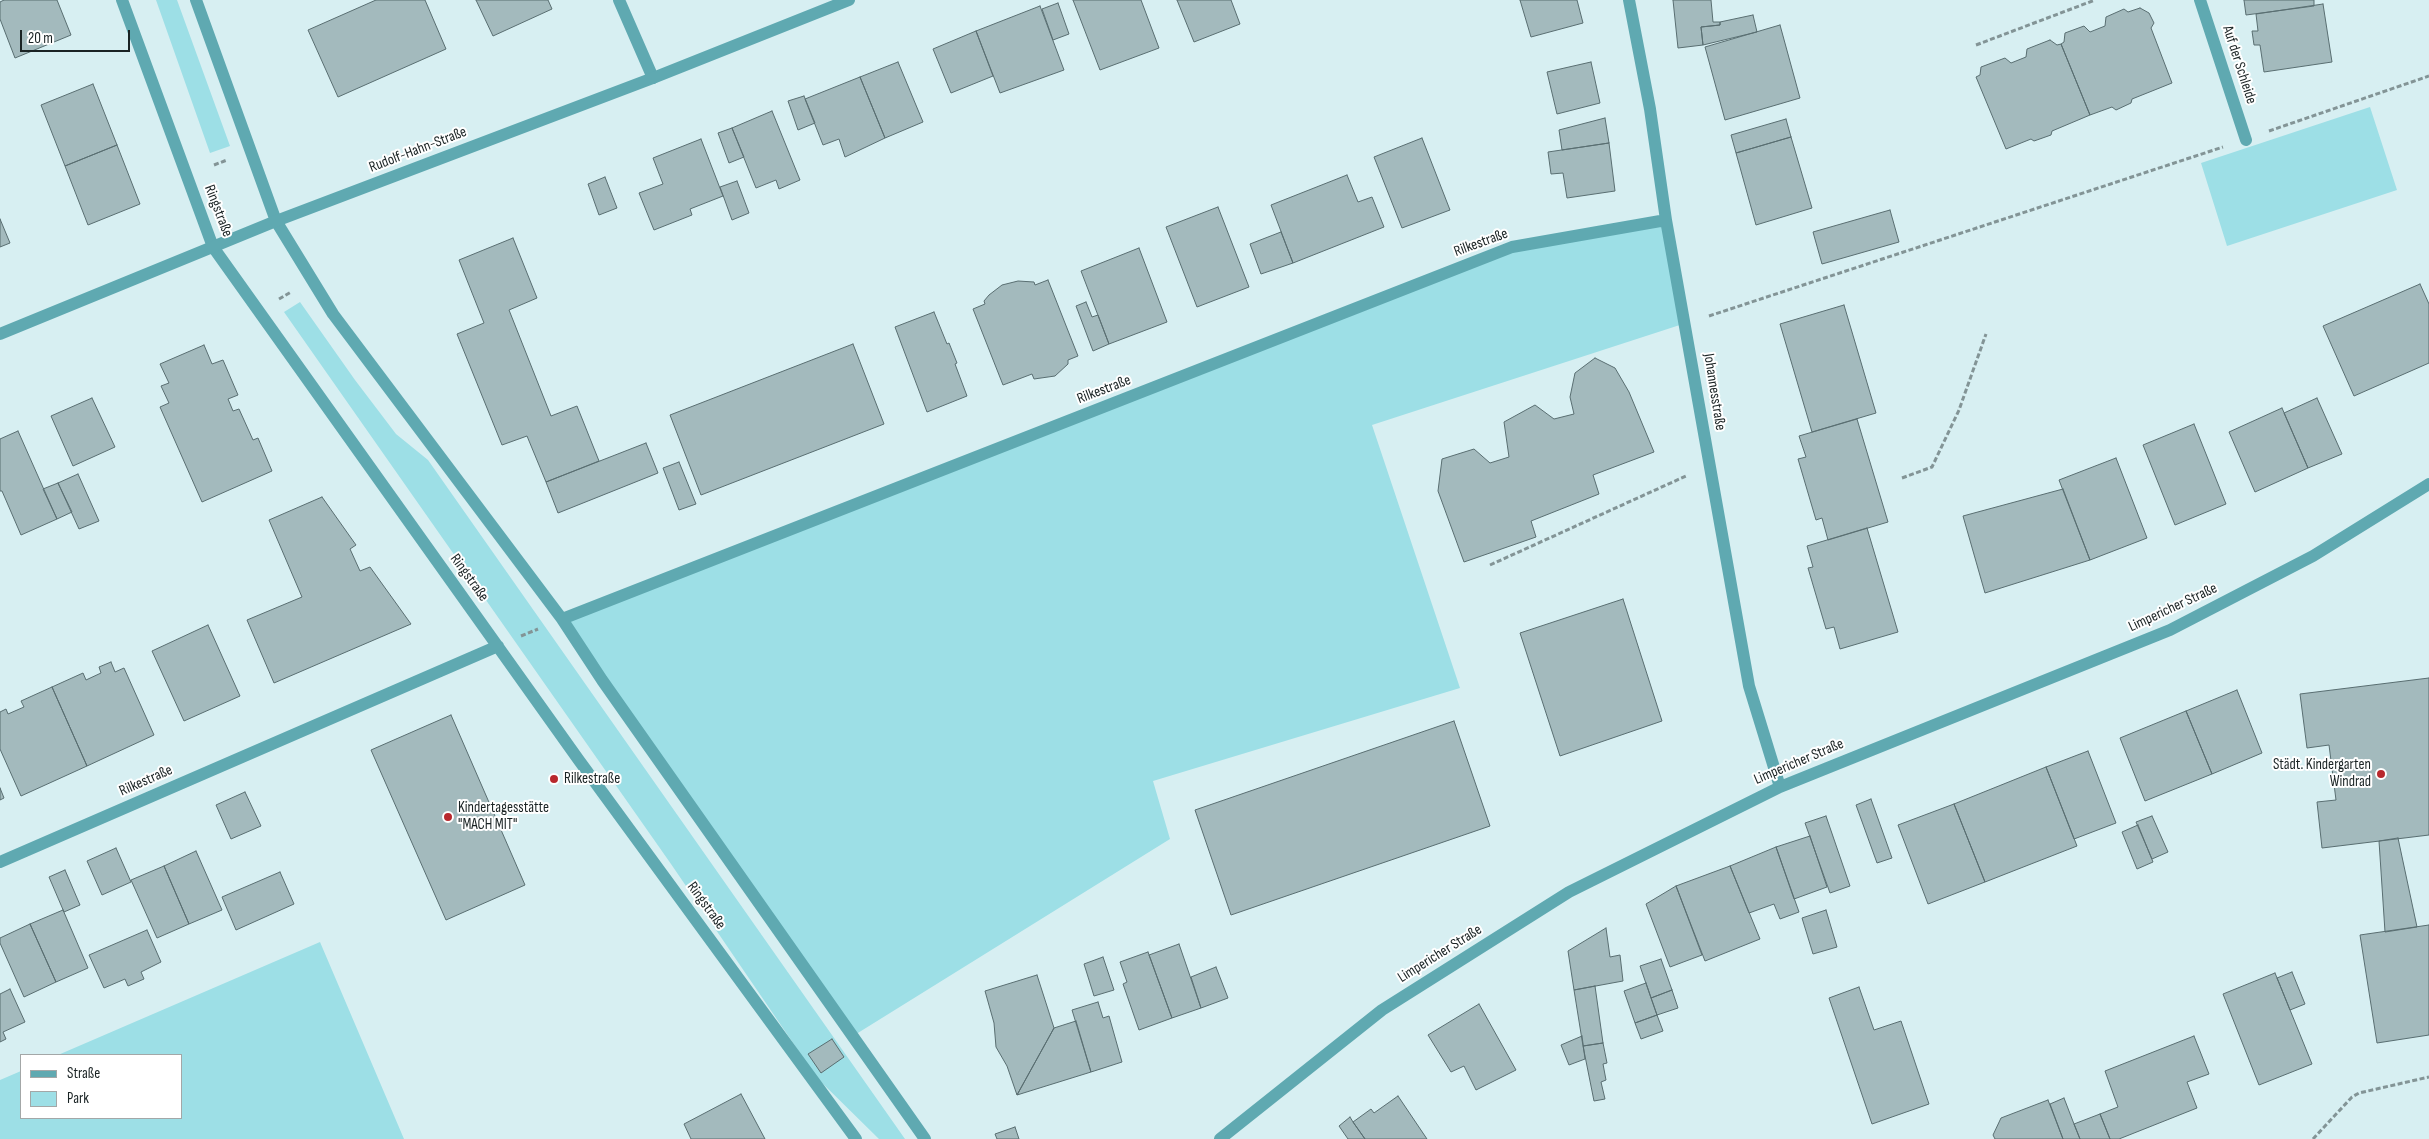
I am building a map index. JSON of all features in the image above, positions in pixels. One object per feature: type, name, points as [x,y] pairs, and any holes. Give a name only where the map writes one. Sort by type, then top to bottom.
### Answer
[{"type":"street","name":"Ringstraße","points":[[122,0],[213,246],[498,646],[856,1139]]},
{"type":"street","points":[[196,0],[276,221],[333,314],[562,619],[602,680],[925,1139]]},
{"type":"street","points":[[618,0],[653,78]]},
{"type":"street","name":"Rudolf-Hahn-Straße","points":[[0,334],[276,221],[653,78],[849,0]]},
{"type":"street","name":"Johannesstraße","points":[[1630,0],[1650,109],[1666,220],[1686,323],[1709,466],[1749,686],[1780,787]]},
{"type":"street","name":"Auf der Schleide","points":[[2200,0],[2246,140]]},
{"type":"street","name":"Rilkestraße","points":[[562,619],[1512,248],[1666,220]]},
{"type":"street","name":"Limpericher Straße","points":[[1220,1139],[1382,1010],[1569,892],[1780,787],[2170,630],[2312,556],[2429,484]]},
{"type":"street","name":"Rilkestraße","points":[[0,862],[498,646]]},
{"type":"path","points":[[1976,45],[2095,0]]},
{"type":"path","points":[[1686,323],[2246,140],[2429,76]]},
{"type":"path","points":[[214,165],[234,158]]},
{"type":"path","points":[[276,300],[292,291]]},
{"type":"path","points":[[1902,478],[1932,467],[1959,410],[1986,334]]},
{"type":"path","points":[[1490,565],[1709,466]]},
{"type":"path","points":[[498,646],[562,619]]},
{"type":"path","points":[[2312,1139],[2352,1097],[2360,1093],[2429,1077]]},
{"type":"green space","points":[[156,0],[177,0],[230,146],[210,153]]},
{"type":"green space","points":[[2370,107],[2397,190],[2227,246],[2201,163]]},
{"type":"green space","points":[[1666,220],[1686,323],[1372,425],[1460,688],[1153,781],[1170,839],[853,1036],[562,619],[1512,247]]},
{"type":"green space","points":[[300,302],[396,434],[428,460],[905,1139],[879,1139],[817,1078],[671,864],[284,312]]},
{"type":"green space","points":[[320,942],[404,1139],[0,1139],[0,1080],[20,1071],[20,1119],[182,1119],[182,1054],[60,1054]]},
{"type":"building","points":[[4,0],[57,0],[71,35],[15,58],[0,19],[0,2]]},
{"type":"building","points":[[376,0],[425,0],[446,49],[338,97],[308,30]]},
{"type":"building","points":[[476,0],[548,0],[552,9],[493,36]]},
{"type":"building","points":[[1073,0],[1141,0],[1159,48],[1100,70]]},
{"type":"building","points":[[1177,0],[1231,0],[1240,24],[1194,42]]},
{"type":"building","points":[[1520,0],[1577,0],[1583,23],[1531,37]]},
{"type":"building","points":[[1673,0],[1711,0],[1713,22],[1720,22],[1720,25],[1701,27],[1703,45],[1678,48]]},
{"type":"building","points":[[2244,0],[2314,0],[2314,6],[2246,15]]},
{"type":"building","points":[[1058,3],[1069,34],[1053,40],[1042,9]]},
{"type":"building","points":[[2323,4],[2332,62],[2264,72],[2260,45],[2254,45],[2252,31],[2258,31],[2256,14]]},
{"type":"building","points":[[1040,6],[1064,70],[1000,93],[976,31]]},
{"type":"building","points":[[2140,8],[2149,13],[2154,23],[2151,28],[2172,83],[2132,99],[2131,103],[2116,110],[2112,107],[2090,115],[2061,44],[2064,42],[2065,33],[2084,26],[2090,32],[2105,26],[2106,17],[2124,9],[2128,12]]},
{"type":"building","points":[[1753,15],[1757,32],[1703,45],[1701,27],[1720,25],[1720,22]]},
{"type":"building","points":[[1780,25],[1800,98],[1725,120],[1705,47]]},
{"type":"building","points":[[976,31],[993,76],[951,93],[933,49]]},
{"type":"building","points":[[2050,40],[2057,45],[2061,44],[2090,115],[2052,131],[2051,135],[2034,141],[2031,139],[2006,149],[1976,77],[1980,75],[1981,67],[2005,58],[2011,63],[2026,57],[2027,49]]},
{"type":"building","points":[[898,62],[923,122],[885,138],[860,77]]},
{"type":"building","points":[[1591,62],[1600,103],[1557,114],[1547,72]]},
{"type":"building","points":[[860,77],[885,138],[845,157],[839,139],[823,145],[805,99]]},
{"type":"building","points":[[93,84],[117,145],[65,166],[41,105]]},
{"type":"building","points":[[804,96],[815,123],[798,130],[788,101]]},
{"type":"building","points":[[772,111],[800,180],[779,189],[776,180],[756,188],[732,128]]},
{"type":"building","points":[[1605,118],[1609,143],[1562,150],[1559,130]]},
{"type":"building","points":[[1786,119],[1791,137],[1736,153],[1731,135]]},
{"type":"building","points":[[732,128],[744,157],[729,163],[718,133]]},
{"type":"building","points":[[1791,137],[1812,208],[1756,225],[1736,153]]},
{"type":"building","points":[[1422,138],[1450,210],[1402,228],[1374,157]]},
{"type":"building","points":[[701,139],[723,196],[690,209],[692,215],[654,230],[639,193],[663,184],[653,158]]},
{"type":"building","points":[[1609,143],[1615,191],[1567,198],[1563,173],[1551,174],[1548,152]]},
{"type":"building","points":[[117,145],[140,204],[88,225],[65,166]]},
{"type":"building","points":[[1347,175],[1358,202],[1372,197],[1384,227],[1293,263],[1271,205]]},
{"type":"building","points":[[605,177],[617,208],[599,215],[588,184]]},
{"type":"building","points":[[737,181],[749,213],[732,220],[720,187]]},
{"type":"building","points":[[1218,207],[1249,287],[1197,307],[1166,227]]},
{"type":"building","points":[[1890,210],[1899,242],[1822,264],[1813,232]]},
{"type":"building","points":[[0,219],[10,243],[0,247]]},
{"type":"building","points":[[1281,232],[1293,263],[1261,274],[1250,244]]},
{"type":"building","points":[[513,238],[537,298],[509,310],[551,416],[577,406],[599,461],[546,482],[527,436],[502,445],[457,334],[484,323],[459,260]]},
{"type":"building","points":[[1139,248],[1167,322],[1109,344],[1081,271]]},
{"type":"building","points":[[1048,280],[1078,356],[1068,360],[1068,364],[1055,376],[1034,379],[1032,374],[1003,385],[973,309],[985,304],[984,301],[989,295],[1002,285],[1018,281],[1034,282],[1035,285]]},
{"type":"building","points":[[2420,284],[2429,304],[2429,363],[2354,396],[2323,326]]},
{"type":"building","points":[[1086,302],[1092,317],[1098,315],[1109,344],[1093,351],[1076,306]]},
{"type":"building","points":[[1844,305],[1876,413],[1812,432],[1780,324]]},
{"type":"building","points":[[934,312],[957,363],[955,364],[967,396],[927,412],[895,327]]},
{"type":"building","points":[[853,344],[884,424],[701,495],[670,415]]},
{"type":"building","points":[[204,345],[212,364],[223,360],[238,395],[228,399],[233,411],[239,409],[253,440],[258,438],[272,471],[202,502],[160,407],[169,403],[161,386],[169,383],[160,364]]},
{"type":"building","points":[[1595,358],[1615,368],[1629,392],[1654,452],[1593,475],[1599,494],[1531,521],[1536,537],[1464,562],[1438,491],[1442,459],[1474,449],[1490,463],[1509,457],[1504,422],[1535,405],[1554,419],[1574,414],[1570,397],[1575,373]]},
{"type":"building","points":[[92,398],[115,447],[73,466],[51,416]]},
{"type":"building","points":[[2317,398],[2342,454],[2308,468],[2284,413]]},
{"type":"building","points":[[2282,408],[2308,468],[2255,492],[2229,432]]},
{"type":"building","points":[[1857,419],[1888,522],[1828,540],[1822,518],[1816,520],[1798,459],[1806,457],[1799,436]]},
{"type":"building","points":[[2194,424],[2226,504],[2175,525],[2143,445]]},
{"type":"building","points":[[18,431],[57,519],[21,535],[2,491],[0,491],[0,439]]},
{"type":"building","points":[[646,443],[658,473],[558,513],[546,482]]},
{"type":"building","points":[[2116,458],[2147,538],[2090,560],[2059,480]]},
{"type":"building","points":[[679,462],[696,504],[679,510],[663,468]]},
{"type":"building","points":[[78,474],[99,521],[79,529],[58,483]]},
{"type":"building","points":[[58,483],[72,512],[57,519],[43,489]]},
{"type":"building","points":[[2063,489],[2090,560],[1985,593],[1963,516]]},
{"type":"building","points":[[322,497],[356,545],[350,549],[360,571],[370,567],[411,624],[274,683],[247,620],[302,597],[269,520]]},
{"type":"building","points":[[1867,528],[1898,632],[1840,649],[1834,627],[1826,629],[1808,568],[1813,567],[1807,546]]},
{"type":"building","points":[[1623,599],[1662,721],[1560,756],[1520,633]]},
{"type":"building","points":[[208,625],[240,696],[184,721],[152,651]]},
{"type":"building","points":[[111,662],[115,672],[124,668],[154,735],[87,766],[52,687],[83,673],[86,680],[101,673],[99,667]]},
{"type":"building","name":"Städt. Kindergarten Windrad","points":[[2429,678],[2429,835],[2322,848],[2317,802],[2336,800],[2329,745],[2307,748],[2300,694]]},
{"type":"building","points":[[52,687],[87,766],[21,796],[0,749],[0,712],[6,709],[8,714],[24,707],[21,701]]},
{"type":"building","points":[[2237,690],[2262,753],[2212,774],[2186,711]]},
{"type":"building","points":[[2186,711],[2212,774],[2145,801],[2120,738]]},
{"type":"building","name":"Kindertagesstätte \"MACH MIT\"","points":[[451,715],[525,885],[446,920],[371,750]]},
{"type":"building","points":[[1454,721],[1490,826],[1231,915],[1195,810]]},
{"type":"building","points":[[2088,751],[2116,823],[2074,839],[2046,767]]},
{"type":"building","points":[[2046,767],[2077,846],[1985,882],[1954,804]]},
{"type":"building","points":[[0,788],[4,798],[0,800]]},
{"type":"building","points":[[245,792],[261,826],[231,839],[216,805]]},
{"type":"building","points":[[1871,799],[1892,858],[1877,863],[1856,805]]},
{"type":"building","points":[[1954,804],[1985,882],[1928,904],[1898,825]]},
{"type":"building","points":[[1826,816],[1850,886],[1830,893],[1805,823]]},
{"type":"building","points":[[2152,816],[2168,852],[2152,859],[2136,822]]},
{"type":"building","points":[[2138,825],[2153,862],[2137,869],[2122,832]]},
{"type":"building","points":[[1810,836],[1827,887],[1794,899],[1776,847]]},
{"type":"building","points":[[2398,838],[2417,927],[2385,932],[2379,841]]},
{"type":"building","points":[[1776,847],[1799,912],[1780,919],[1774,904],[1749,913],[1730,866]]},
{"type":"building","points":[[116,848],[131,882],[102,895],[87,861]]},
{"type":"building","points":[[196,851],[222,910],[189,924],[164,866]]},
{"type":"building","points":[[164,866],[189,924],[157,938],[131,880]]},
{"type":"building","points":[[1730,866],[1760,939],[1705,961],[1676,886]]},
{"type":"building","points":[[65,870],[80,905],[64,912],[49,877]]},
{"type":"building","points":[[280,872],[294,904],[236,930],[222,897]]},
{"type":"building","points":[[1676,886],[1702,955],[1670,967],[1646,904]]},
{"type":"building","points":[[63,910],[88,968],[56,982],[30,924]]},
{"type":"building","points":[[1826,910],[1837,947],[1813,954],[1802,918]]},
{"type":"building","points":[[30,924],[56,982],[24,997],[0,943],[0,938]]},
{"type":"building","points":[[2429,925],[2429,1035],[2377,1043],[2360,935]]},
{"type":"building","points":[[1606,928],[1610,957],[1620,955],[1623,981],[1574,990],[1568,951]]},
{"type":"building","points":[[147,930],[161,962],[141,972],[144,979],[128,986],[125,979],[104,988],[89,955]]},
{"type":"building","points":[[1179,944],[1201,1008],[1172,1018],[1149,955]]},
{"type":"building","points":[[1148,952],[1172,1018],[1139,1030],[1123,984],[1127,982],[1120,962]]},
{"type":"building","points":[[1103,957],[1114,990],[1094,996],[1084,964]]},
{"type":"building","points":[[1661,959],[1672,990],[1651,998],[1640,966]]},
{"type":"building","points":[[1216,967],[1228,998],[1201,1008],[1191,977]]},
{"type":"building","points":[[2292,972],[2305,1004],[2290,1010],[2277,978]]},
{"type":"building","points":[[2275,973],[2312,1064],[2259,1085],[2223,994]]},
{"type":"building","points":[[1037,975],[1054,1028],[1017,1095],[1007,1066],[996,1047],[994,1023],[985,991]]},
{"type":"building","points":[[1646,983],[1657,1015],[1635,1023],[1624,991]]},
{"type":"building","points":[[1595,986],[1603,1043],[1583,1046],[1574,990]]},
{"type":"building","points":[[1859,987],[1874,1030],[1901,1021],[1929,1104],[1872,1124],[1829,998]]},
{"type":"building","points":[[10,989],[25,1022],[3,1032],[6,1039],[0,1042],[0,994]]},
{"type":"building","points":[[1672,990],[1678,1008],[1657,1015],[1651,998]]},
{"type":"building","points":[[1098,1002],[1103,1018],[1109,1016],[1122,1062],[1091,1072],[1072,1010]]},
{"type":"building","points":[[1479,1004],[1516,1070],[1476,1090],[1464,1066],[1451,1072],[1428,1035]]},
{"type":"building","points":[[1657,1015],[1663,1031],[1641,1039],[1635,1023]]},
{"type":"building","points":[[1076,1021],[1091,1072],[1017,1095],[1054,1028]]},
{"type":"building","points":[[1582,1036],[1585,1059],[1569,1065],[1561,1045]]},
{"type":"building","points":[[2194,1036],[2209,1074],[2187,1082],[2197,1108],[2119,1139],[2110,1139],[2100,1114],[2118,1107],[2105,1071]]},
{"type":"building","points":[[832,1039],[844,1057],[821,1073],[808,1054]]},
{"type":"building","points":[[1603,1043],[1607,1063],[1603,1064],[1606,1080],[1601,1082],[1605,1099],[1594,1101],[1583,1046]]},
{"type":"building","points":[[741,1094],[765,1139],[691,1139],[684,1124]]},
{"type":"building","points":[[1398,1096],[1427,1139],[1365,1139],[1353,1122],[1371,1109],[1374,1113]]},
{"type":"building","points":[[2064,1098],[2080,1139],[2063,1139],[2050,1104]]},
{"type":"building","points":[[2048,1100],[2063,1139],[1995,1139],[1993,1135],[2001,1118]]},
{"type":"building","points":[[2100,1114],[2110,1139],[2080,1139],[2074,1124]]},
{"type":"building","points":[[1350,1117],[1365,1139],[1348,1139],[1339,1126]]},
{"type":"building","points":[[1015,1127],[1019,1139],[997,1139],[995,1134]]},
{"type":"place","name":"Städt. Kindergarten Windrad","points":[[2381,774]]},
{"type":"place","name":"Rilkestraße","points":[[554,779]]},
{"type":"place","name":"Kindertagesstätte \"MACH MIT\"","points":[[448,817]]}]
